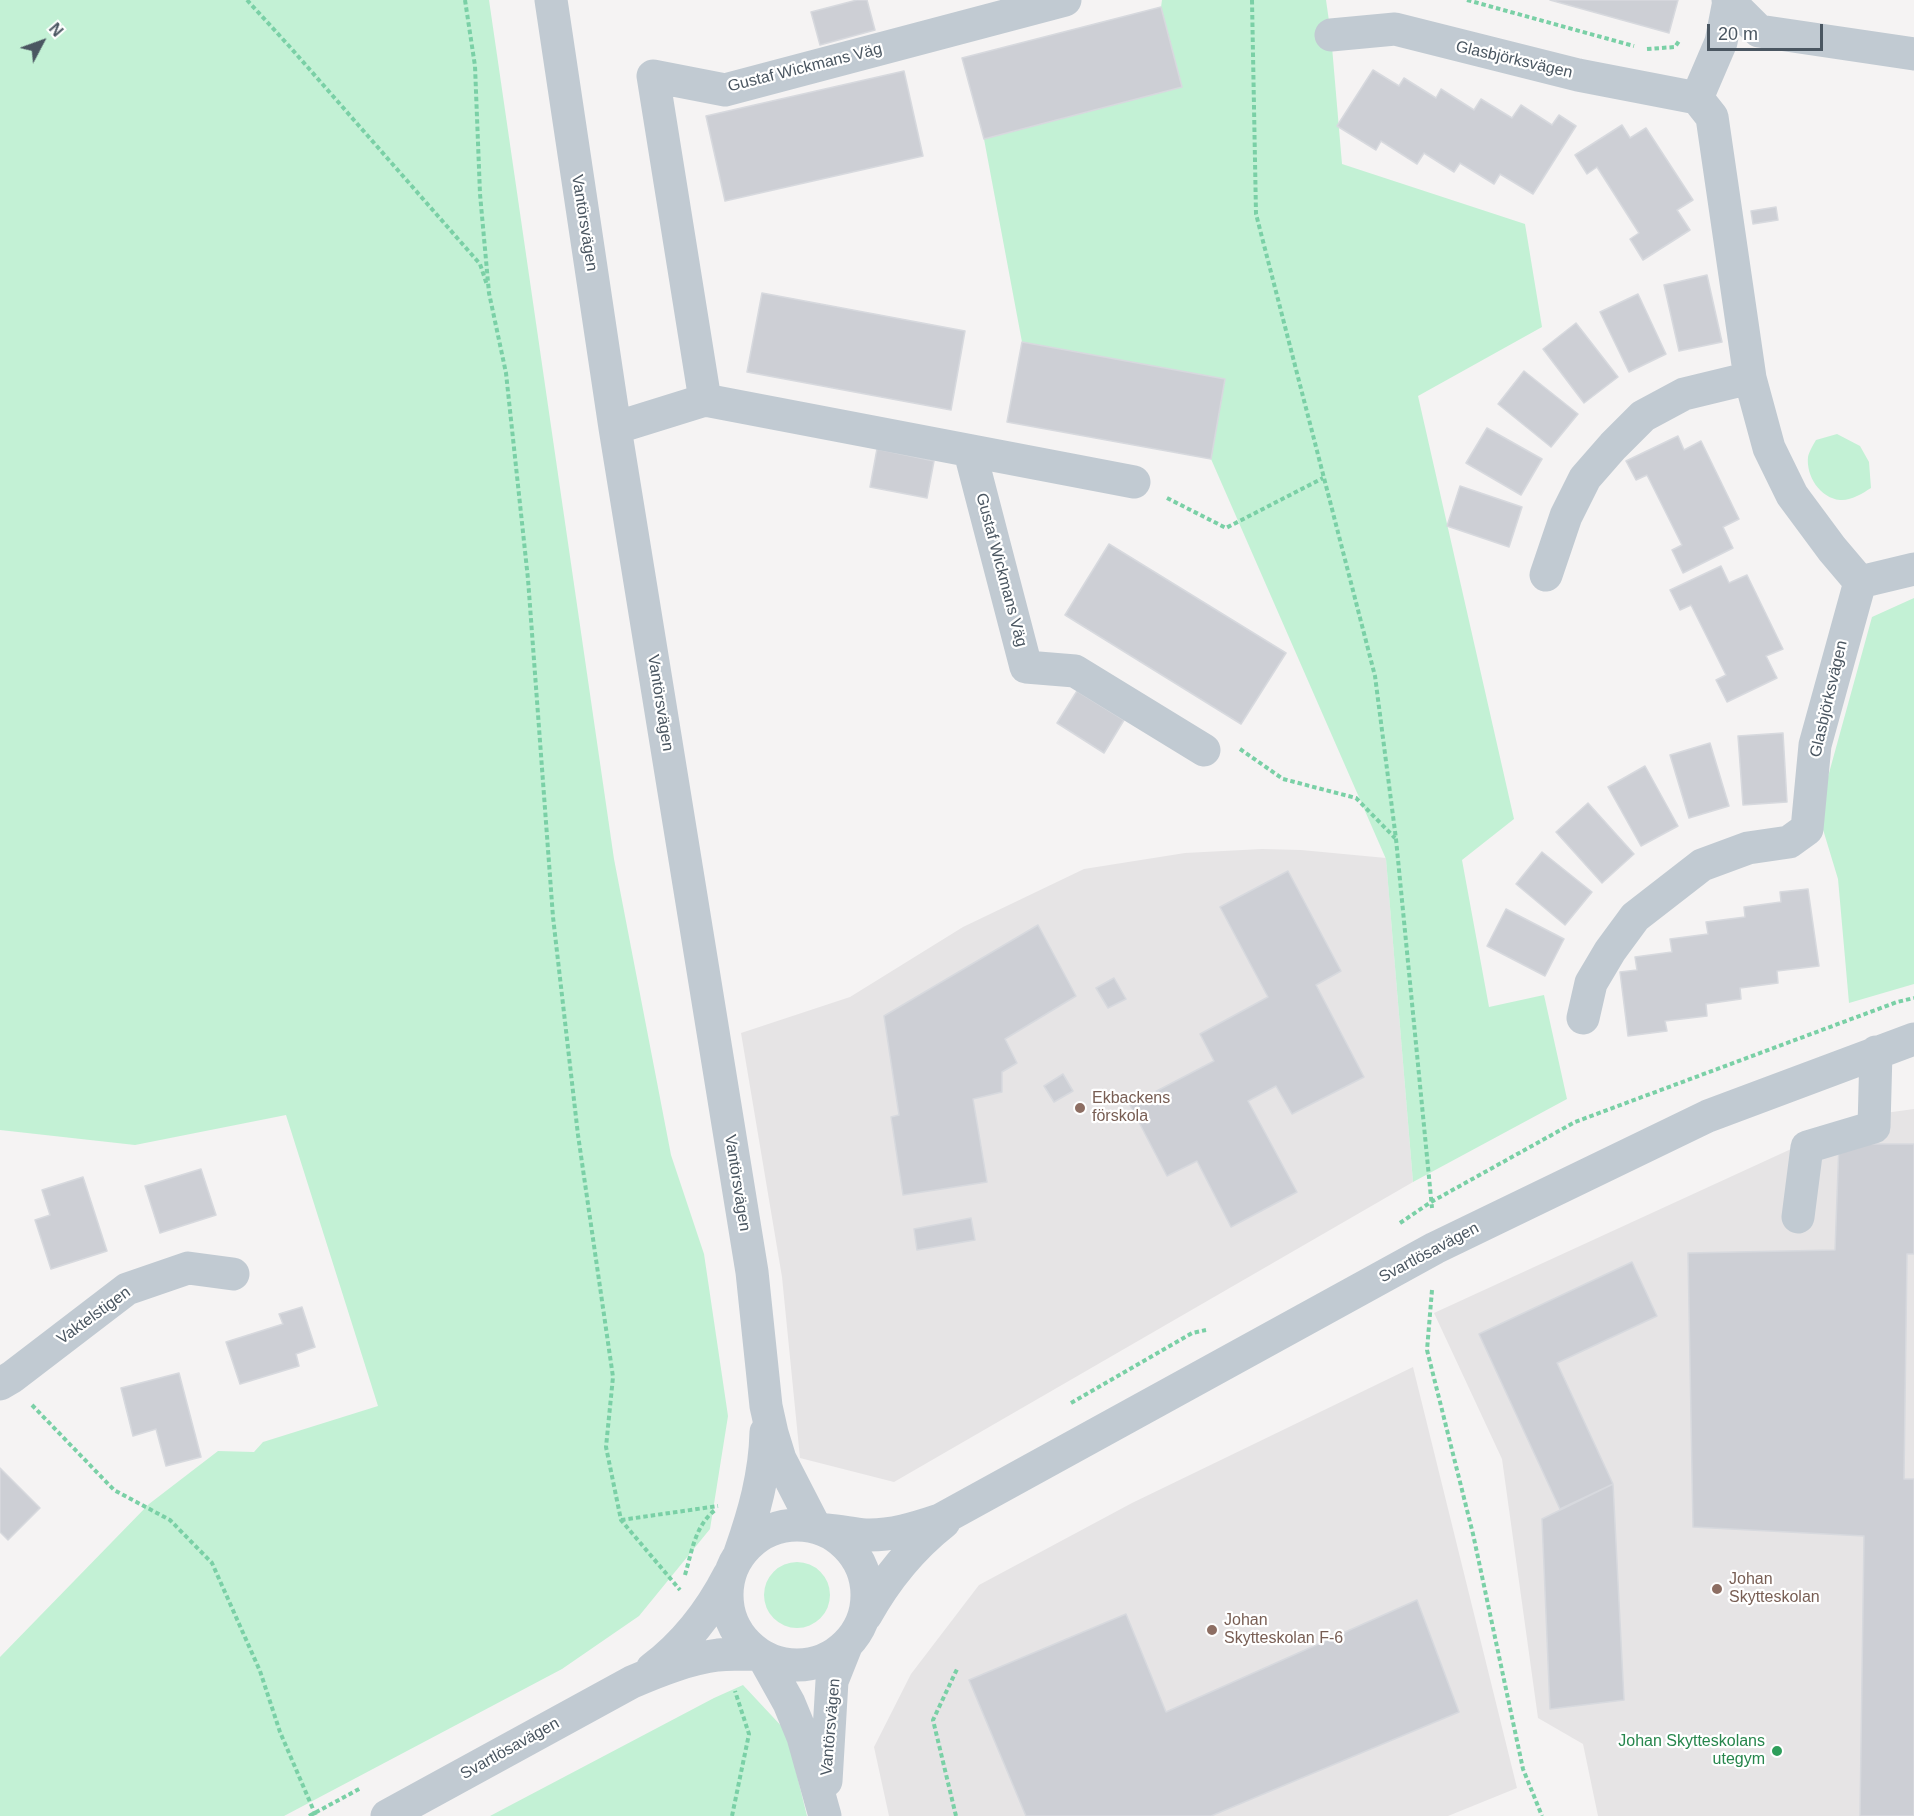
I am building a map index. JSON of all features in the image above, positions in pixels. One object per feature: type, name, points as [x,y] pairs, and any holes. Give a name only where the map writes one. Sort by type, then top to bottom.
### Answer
[{"type":"street","name":"Vantörsvägen","points":[[551,0],[615,428],[752,1272],[766,1406],[764,1464],[759,1493],[735,1563]]},
{"type":"street","name":"Gustaf Wickmans Väg","points":[[705,400],[653,76],[725,90],[1065,0]]},
{"type":"street","points":[[1729,0],[1759,32],[1914,54]]},
{"type":"street","points":[[1729,0],[1720,42],[1697,98],[1712,117],[1750,378],[1769,448],[1792,495],[1860,582],[1914,569]]},
{"type":"street","name":"Glasbjörksvägen","points":[[1331,35],[1395,29],[1578,75],[1697,98]]},
{"type":"street","points":[[1546,575],[1566,516],[1585,478],[1643,416],[1684,394],[1750,378]]},
{"type":"street","points":[[615,428],[705,400],[1134,482]]},
{"type":"street","name":"Gustaf Wickmans Väg","points":[[970,452],[1026,667],[1075,671],[1204,750]]},
{"type":"street","name":"Glasbjörksvägen","points":[[1583,1018],[1591,983],[1610,951],[1635,917],[1702,865],[1748,848],[1789,842],[1807,829],[1815,745],[1860,582]]},
{"type":"street","name":"Svartlösavägen","points":[[821,1528],[866,1535],[887,1534],[914,1529],[940,1520],[1435,1248],[1708,1116],[1914,1039]]},
{"type":"street","points":[[1798,1217],[1807,1147],[1874,1127],[1876,1052]]},
{"type":"street","name":"Vaktelstigen","points":[[0,1384],[127,1289],[188,1268],[233,1274]]},
{"type":"street","name":"Vantörsvägen","points":[[766,1406],[780,1460],[821,1528]]},
{"type":"street","name":"Svartlösavägen","points":[[853,1637],[878,1593],[901,1562],[928,1536],[964,1508]]},
{"type":"street","points":[[778,1527],[821,1528],[843,1542],[858,1560],[866,1582],[867,1605],[853,1637],[827,1659],[804,1665],[781,1664],[761,1657],[742,1640],[731,1620],[727,1596],[735,1563],[757,1537],[778,1527]]},
{"type":"street","name":"Svartlösavägen","points":[[633,1682],[675,1650],[693,1630],[707,1612],[735,1563]]},
{"type":"street","name":"Vantörsvägen","points":[[825,1813],[832,1681],[853,1637]]},
{"type":"street","name":"Svartlösavägen","points":[[387,1816],[657,1671],[718,1655],[761,1657]]},
{"type":"street","name":"Vantörsvägen","points":[[761,1657],[789,1702],[803,1737],[825,1813]]},
{"type":"path","points":[[247,0],[291,47],[480,264],[489,293],[506,372],[528,579],[553,917],[578,1135],[613,1377],[606,1447],[621,1520],[681,1591],[697,1532],[705,1518],[720,1506],[621,1520]]},
{"type":"path","points":[[465,0],[475,66],[480,194],[489,293]]},
{"type":"path","points":[[1252,0],[1256,214],[1375,676],[1396,838],[1435,1248],[1427,1350],[1473,1534],[1523,1769],[1542,1816]]},
{"type":"path","points":[[1467,0],[1635,46]]},
{"type":"path","points":[[1646,49],[1675,47],[1682,38]]},
{"type":"path","points":[[1134,482],[1226,528],[1323,478]]},
{"type":"path","points":[[1204,750],[1229,741],[1283,779],[1356,798],[1396,838]]},
{"type":"path","points":[[30,1404],[114,1490],[170,1520],[212,1563],[260,1671],[280,1732],[316,1816]]},
{"type":"path","points":[[956,1816],[933,1720],[958,1667]]},
{"type":"path","points":[[732,1682],[749,1734],[732,1816]]},
{"type":"shaded area","name":"Ekbackens förskola","points":[[1262,849],[1301,850],[1386,858],[1413,1182],[894,1482],[800,1458],[782,1277],[741,1033],[850,997],[963,927],[1084,869],[1185,853]]},
{"type":"shaded area","name":"Johan Skytteskolan","points":[[1914,1109],[1914,1816],[1598,1816],[1583,1744],[1538,1718],[1502,1459],[1434,1313],[1863,1116]]},
{"type":"shaded area","name":"Johan Skytteskolan F-6","points":[[1413,1367],[1517,1788],[1448,1816],[889,1816],[874,1747],[911,1674],[979,1585],[1132,1503]]},
{"type":"green space","points":[[0,0],[489,0],[614,859],[671,1155],[704,1254],[728,1416],[710,1529],[639,1616],[562,1669],[284,1816],[0,1816],[0,1657],[149,1504],[218,1451],[254,1452],[263,1442],[378,1406],[286,1115],[135,1145],[0,1130]]},
{"type":"green space","points":[[1162,0],[1326,0],[1342,164],[1525,224],[1542,327],[1418,396],[1514,819],[1462,860],[1489,1007],[1544,995],[1567,1099],[1413,1182],[1386,859],[1211,459],[1225,380],[1022,342],[984,139],[1182,87],[1161,7]]},
{"type":"green space","points":[[1837,434],[1860,446],[1869,462],[1871,488],[1844,500],[1833,498],[1821,491],[1812,478],[1808,464],[1811,449],[1816,440]]},
{"type":"green space","points":[[1914,598],[1914,984],[1849,1003],[1838,879],[1818,813],[1872,617]]},
{"type":"green space","points":[[797,1562],[810,1565],[820,1572],[827,1582],[830,1595],[827,1608],[820,1618],[810,1625],[797,1628],[784,1625],[774,1618],[767,1608],[764,1595],[767,1582],[774,1572],[784,1565]]},
{"type":"green space","points":[[743,1685],[786,1731],[807,1816],[490,1816],[714,1698]]},
{"type":"building","points":[[857,0],[867,0],[875,30],[820,45],[811,12]]},
{"type":"building","points":[[1550,0],[1678,0],[1669,33]]},
{"type":"building","points":[[1161,7],[1182,87],[984,139],[962,58]]},
{"type":"building","points":[[1373,70],[1399,86],[1404,78],[1436,98],[1441,89],[1474,110],[1481,99],[1512,118],[1521,105],[1552,125],[1559,115],[1576,126],[1533,194],[1500,174],[1494,184],[1460,163],[1454,172],[1424,153],[1417,164],[1381,141],[1376,150],[1337,126]]},
{"type":"building","points":[[904,71],[923,156],[725,201],[706,116]]},
{"type":"building","points":[[1622,125],[1630,138],[1646,128],[1693,200],[1677,210],[1690,230],[1643,260],[1630,239],[1639,233],[1597,167],[1587,174],[1575,155]]},
{"type":"building","points":[[1776,207],[1778,220],[1753,224],[1751,211]]},
{"type":"building","points":[[1707,275],[1722,342],[1679,351],[1664,285]]},
{"type":"building","points":[[762,293],[965,331],[951,410],[747,372]]},
{"type":"building","points":[[1638,294],[1666,354],[1629,372],[1600,312]]},
{"type":"building","points":[[1576,323],[1618,377],[1584,403],[1543,349]]},
{"type":"building","points":[[1022,342],[1225,379],[1211,459],[1007,422]]},
{"type":"building","points":[[1524,371],[1578,414],[1551,447],[1498,404]]},
{"type":"building","points":[[1487,428],[1542,459],[1521,495],[1466,463]]},
{"type":"building","points":[[1678,436],[1684,450],[1701,441],[1739,519],[1723,527],[1733,548],[1683,573],[1672,550],[1682,545],[1647,475],[1636,480],[1626,461]]},
{"type":"building","points":[[877,449],[934,461],[927,498],[870,487]]},
{"type":"building","points":[[1460,486],[1522,507],[1509,547],[1447,526]]},
{"type":"building","points":[[1109,544],[1286,653],[1241,724],[1065,615]]},
{"type":"building","points":[[1721,566],[1729,583],[1747,575],[1783,649],[1766,656],[1777,678],[1727,702],[1716,680],[1726,675],[1691,605],[1680,610],[1670,590]]},
{"type":"building","points":[[1077,691],[1124,720],[1104,753],[1057,723]]},
{"type":"building","points":[[1783,733],[1787,802],[1743,805],[1738,736]]},
{"type":"building","points":[[1710,743],[1729,806],[1689,818],[1670,755]]},
{"type":"building","points":[[1645,766],[1678,826],[1641,846],[1608,787]]},
{"type":"building","points":[[1588,803],[1634,854],[1602,883],[1556,832]]},
{"type":"building","points":[[1542,852],[1592,892],[1565,925],[1516,884]]},
{"type":"building","points":[[1288,871],[1341,971],[1316,985],[1364,1077],[1292,1114],[1276,1086],[1248,1101],[1297,1192],[1231,1227],[1197,1161],[1167,1176],[1130,1105],[1214,1061],[1200,1034],[1268,997],[1220,907]]},
{"type":"building","points":[[1808,889],[1819,966],[1777,971],[1778,983],[1740,988],[1741,999],[1706,1004],[1707,1016],[1665,1021],[1667,1031],[1628,1036],[1620,972],[1637,970],[1635,957],[1672,952],[1670,939],[1708,934],[1706,922],[1745,917],[1744,907],[1781,902],[1780,892]]},
{"type":"building","points":[[1506,909],[1564,939],[1545,976],[1487,946]]},
{"type":"building","points":[[1038,925],[1076,996],[1005,1039],[1017,1063],[1002,1072],[1002,1092],[973,1099],[987,1182],[903,1195],[891,1117],[899,1115],[884,1016]]},
{"type":"building","points":[[1114,978],[1126,999],[1108,1008],[1096,988]]},
{"type":"building","points":[[1063,1074],[1073,1091],[1054,1102],[1044,1086]]},
{"type":"building","points":[[1839,1144],[1914,1144],[1914,1254],[1907,1254],[1904,1479],[1914,1479],[1914,1816],[1860,1816],[1864,1536],[1693,1527],[1688,1253],[1835,1250]]},
{"type":"building","points":[[201,1169],[216,1215],[160,1233],[145,1186]]},
{"type":"building","points":[[83,1177],[107,1251],[51,1269],[35,1220],[50,1215],[42,1190]]},
{"type":"building","points":[[971,1218],[975,1240],[917,1250],[914,1229]]},
{"type":"building","points":[[1632,1262],[1657,1316],[1557,1363],[1613,1484],[1560,1509],[1479,1334]]},
{"type":"building","points":[[302,1307],[315,1347],[296,1354],[299,1366],[240,1384],[226,1342],[283,1324],[279,1314]]},
{"type":"building","points":[[179,1373],[201,1457],[166,1466],[156,1429],[133,1436],[121,1388]]},
{"type":"building","points":[[0,1468],[40,1508],[8,1540],[0,1532]]},
{"type":"building","points":[[1613,1484],[1624,1700],[1550,1709],[1542,1519]]},
{"type":"building","name":"Johan Skytteskolan F-6","points":[[1417,1600],[1459,1712],[1211,1816],[1026,1816],[969,1680],[1126,1614],[1166,1712]]},
{"type":"place","name":"Ekbackens förskola","points":[[1080,1108]]},
{"type":"place","name":"Johan Skytteskolan","points":[[1717,1589]]},
{"type":"place","name":"Johan Skytteskolan F-6","points":[[1212,1630]]},
{"type":"place","name":"Johan Skytteskolans utegym","points":[[1777,1751]]}]
